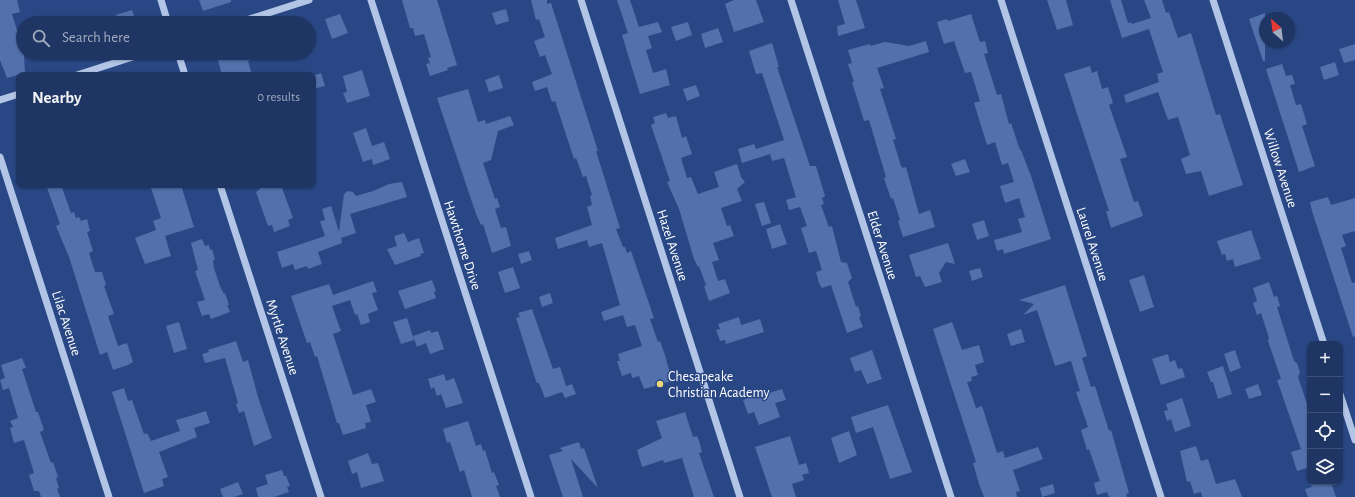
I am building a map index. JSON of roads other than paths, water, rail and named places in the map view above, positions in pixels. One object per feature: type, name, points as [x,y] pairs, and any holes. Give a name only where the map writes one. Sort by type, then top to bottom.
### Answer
[{"type":"street","points":[[161,0],[166,16]]},
{"type":"street","points":[[260,16],[309,0]]},
{"type":"street","name":"Hawthorne Drive","points":[[371,0],[531,497]]},
{"type":"street","name":"Hazel Avenue","points":[[581,0],[740,497]]},
{"type":"street","name":"Elder Avenue","points":[[790,0],[951,497]]},
{"type":"street","name":"Laurel Avenue","points":[[1001,0],[1161,497]]},
{"type":"street","name":"Willow Avenue","points":[[1213,0],[1323,341]]},
{"type":"street","points":[[86,72],[123,60]]},
{"type":"street","points":[[180,60],[184,72]]},
{"type":"street","points":[[0,100],[16,95]]},
{"type":"street","name":"Lilac Avenue","points":[[0,157],[109,497]]},
{"type":"street","name":"Myrtle Avenue","points":[[221,188],[321,497]]},
{"type":"street","points":[[1343,403],[1355,440]]},
{"type":"place","name":"Chesapeake Christian Academy","points":[[660,384]]}]
